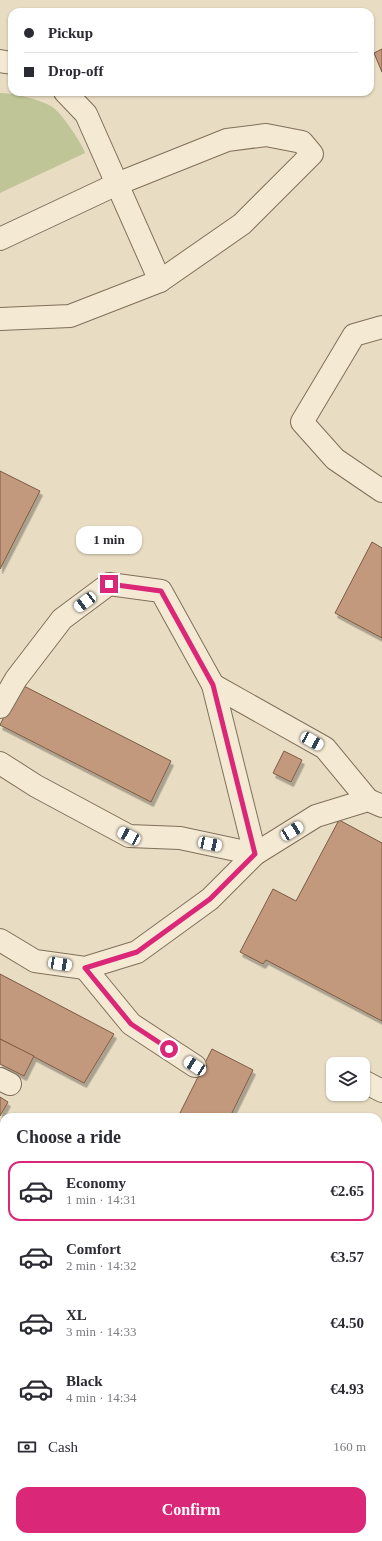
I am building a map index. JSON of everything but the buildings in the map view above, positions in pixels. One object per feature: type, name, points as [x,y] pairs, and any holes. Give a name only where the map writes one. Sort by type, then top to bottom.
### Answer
[{"type":"lane","points":[[69,96],[86,114],[139,229],[160,281]]},
{"type":"lane","points":[[0,238],[117,184],[227,140],[266,136],[302,142],[312,154],[242,224],[160,281],[70,316],[0,319]]},
{"type":"lane","points":[[382,326],[354,335],[302,422],[335,459],[382,491]]},
{"type":"lane","points":[[0,707],[16,680],[62,619],[109,584],[161,591],[213,685],[255,854]]},
{"type":"lane","points":[[0,940],[35,961],[85,968],[137,952],[210,899],[255,854],[316,816],[375,803],[325,748],[213,685]]},
{"type":"lane","points":[[0,763],[36,786],[129,836],[180,838],[255,854]]},
{"type":"lane","points":[[85,968],[131,1024],[195,1066]]},
{"type":"lane","points":[[370,1085],[382,1091]]},
{"type":"green space","points":[[0,93],[8,94],[8,96],[26,97],[51,106],[60,114],[85,153],[0,193]]},
{"type":"route","points":[[109,584],[161,591],[213,685],[255,854],[210,899],[137,952],[85,968],[131,1024],[169,1049]]}]
